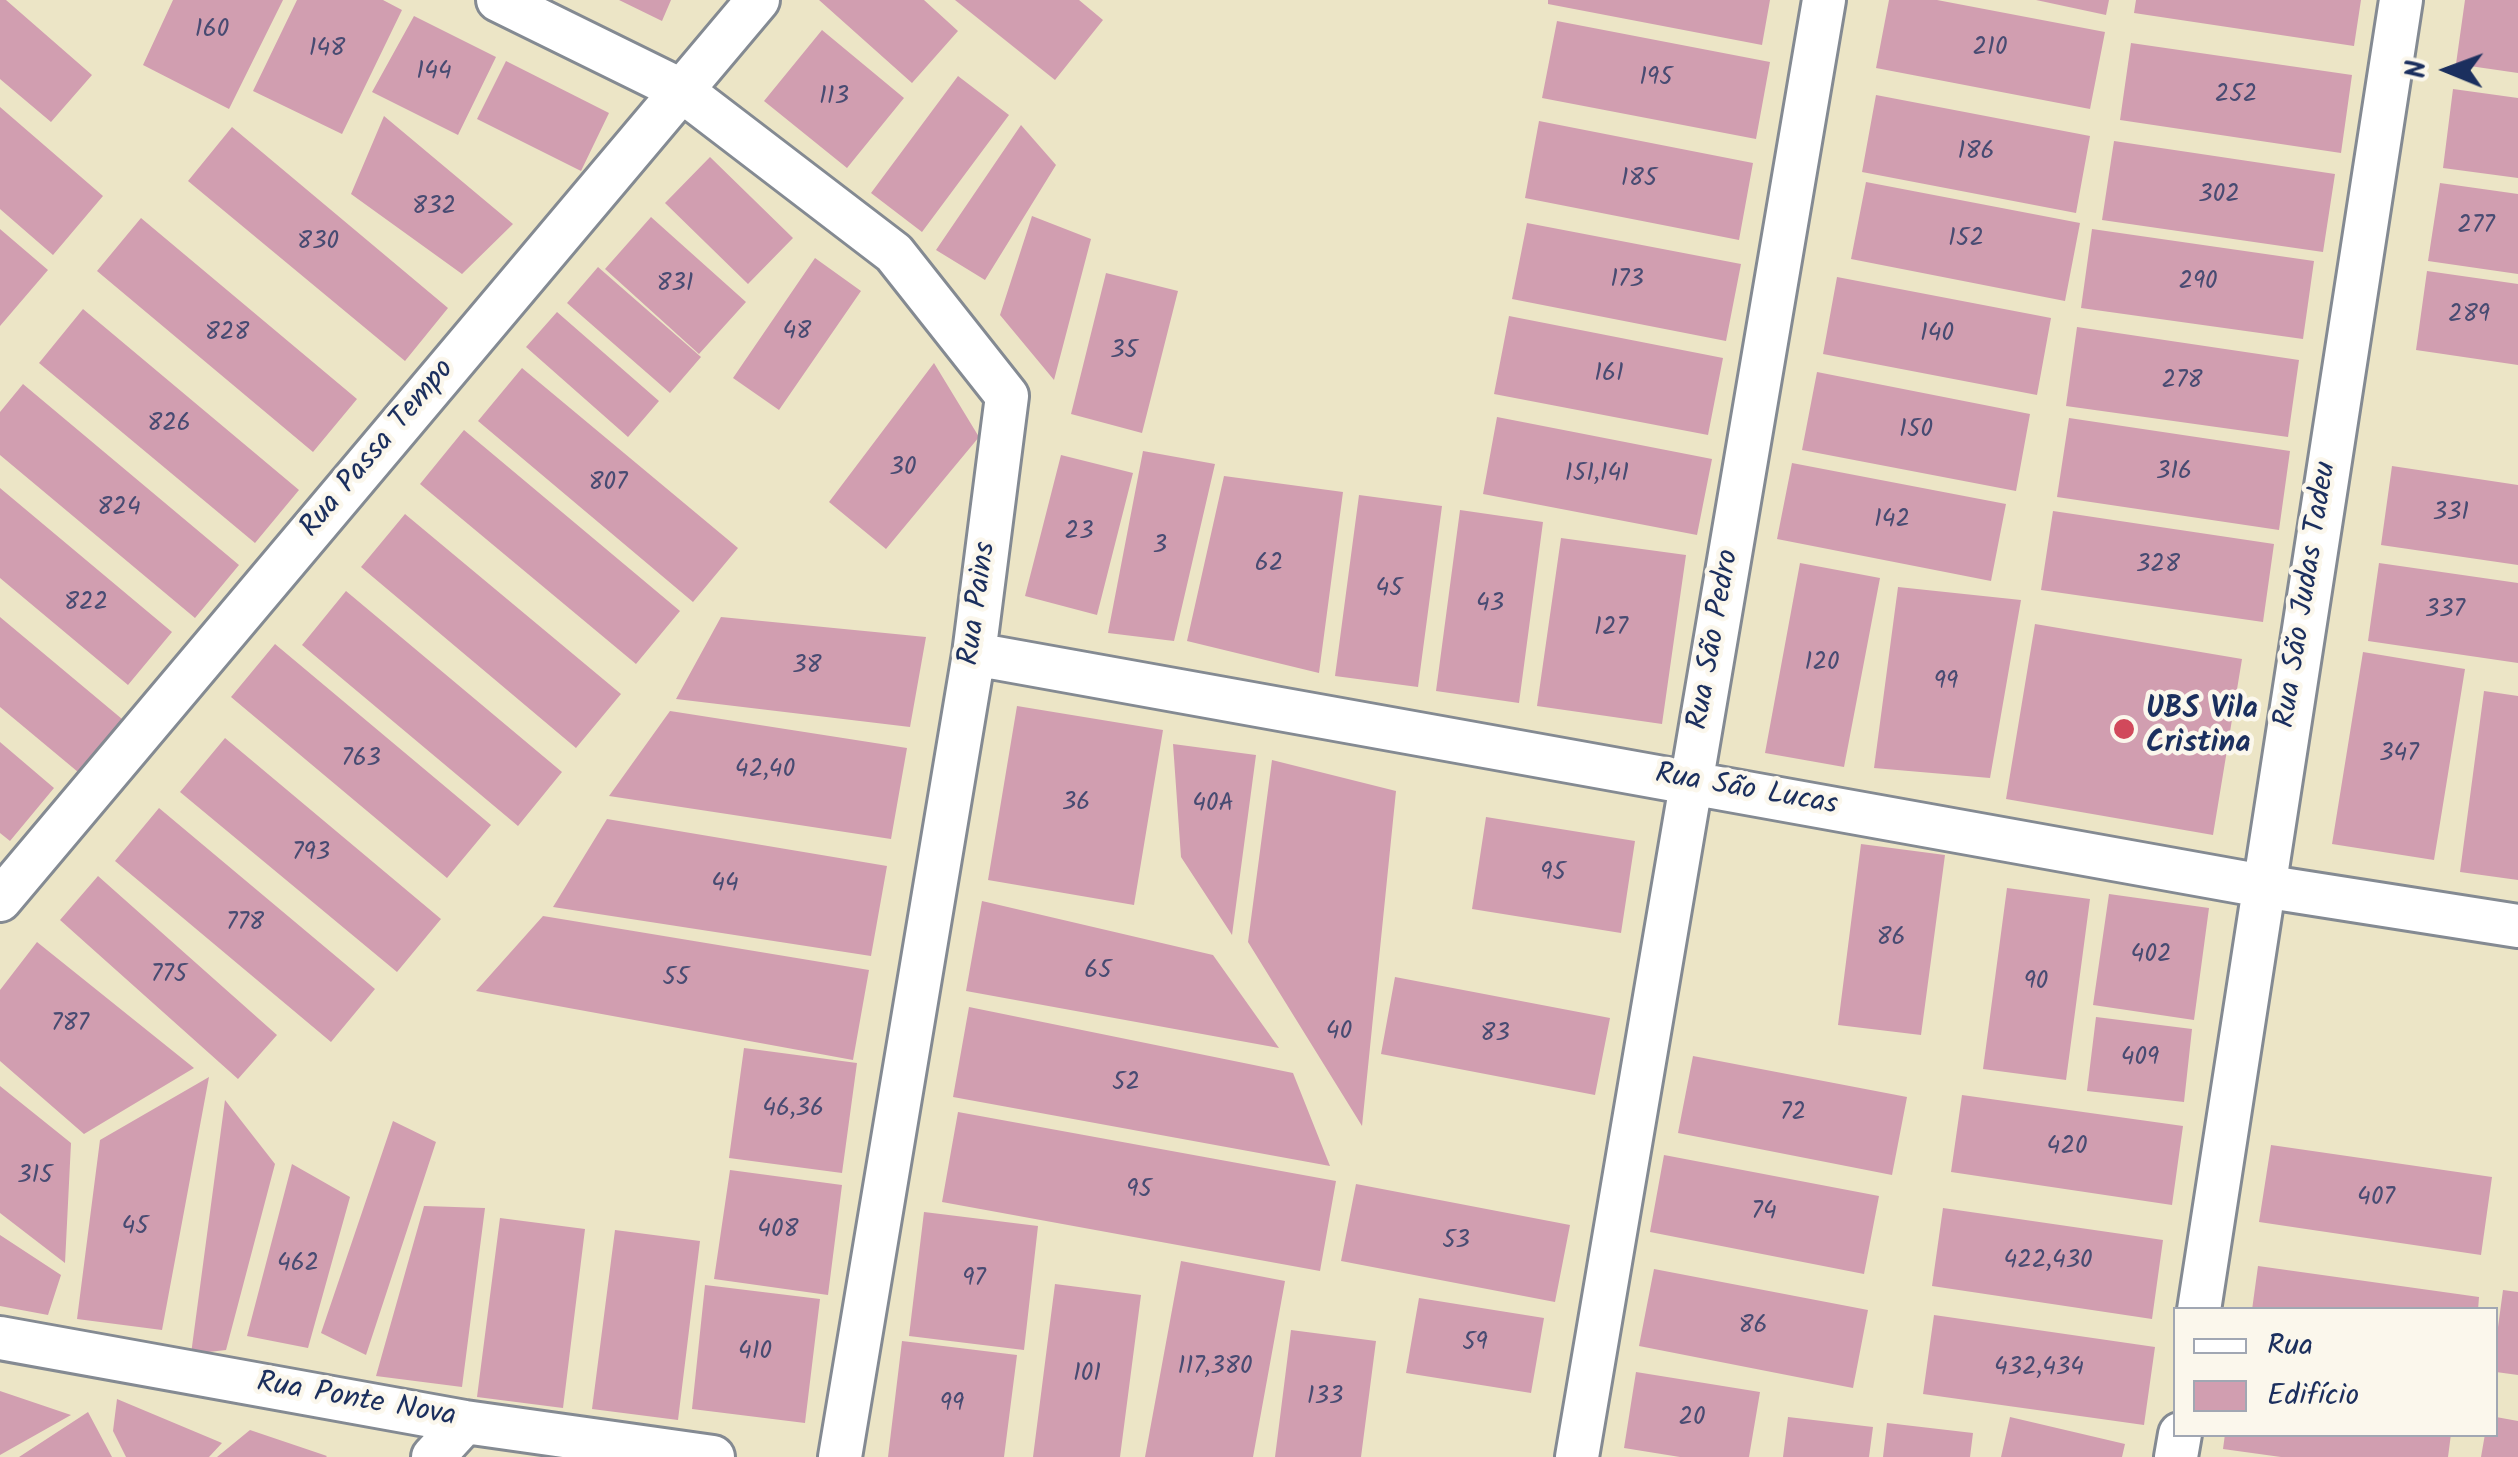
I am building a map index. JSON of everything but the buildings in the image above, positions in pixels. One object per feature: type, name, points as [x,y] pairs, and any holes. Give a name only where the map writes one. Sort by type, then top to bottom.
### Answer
[{"type":"street","name":"Rua Pains","points":[[498,0],[682,90],[894,253],[1007,396],[974,654],[840,1457]]},
{"type":"street","name":"Rua Passa Tempo","points":[[0,900],[758,0]]},
{"type":"street","name":"Rua São Pedro","points":[[1577,1457],[1824,0]]},
{"type":"street","name":"Rua São Judas Tadeu","points":[[2199,1307],[2401,0]]},
{"type":"street","name":"Rua São Lucas","points":[[974,654],[2263,886],[2518,926]]},
{"type":"street","name":"Rua Ponte Nova","points":[[0,1338],[465,1422],[712,1457]]},
{"type":"street","points":[[433,1457],[465,1422]]},
{"type":"place","name":"UBS Vila Cristina","points":[[2124,729]]}]
